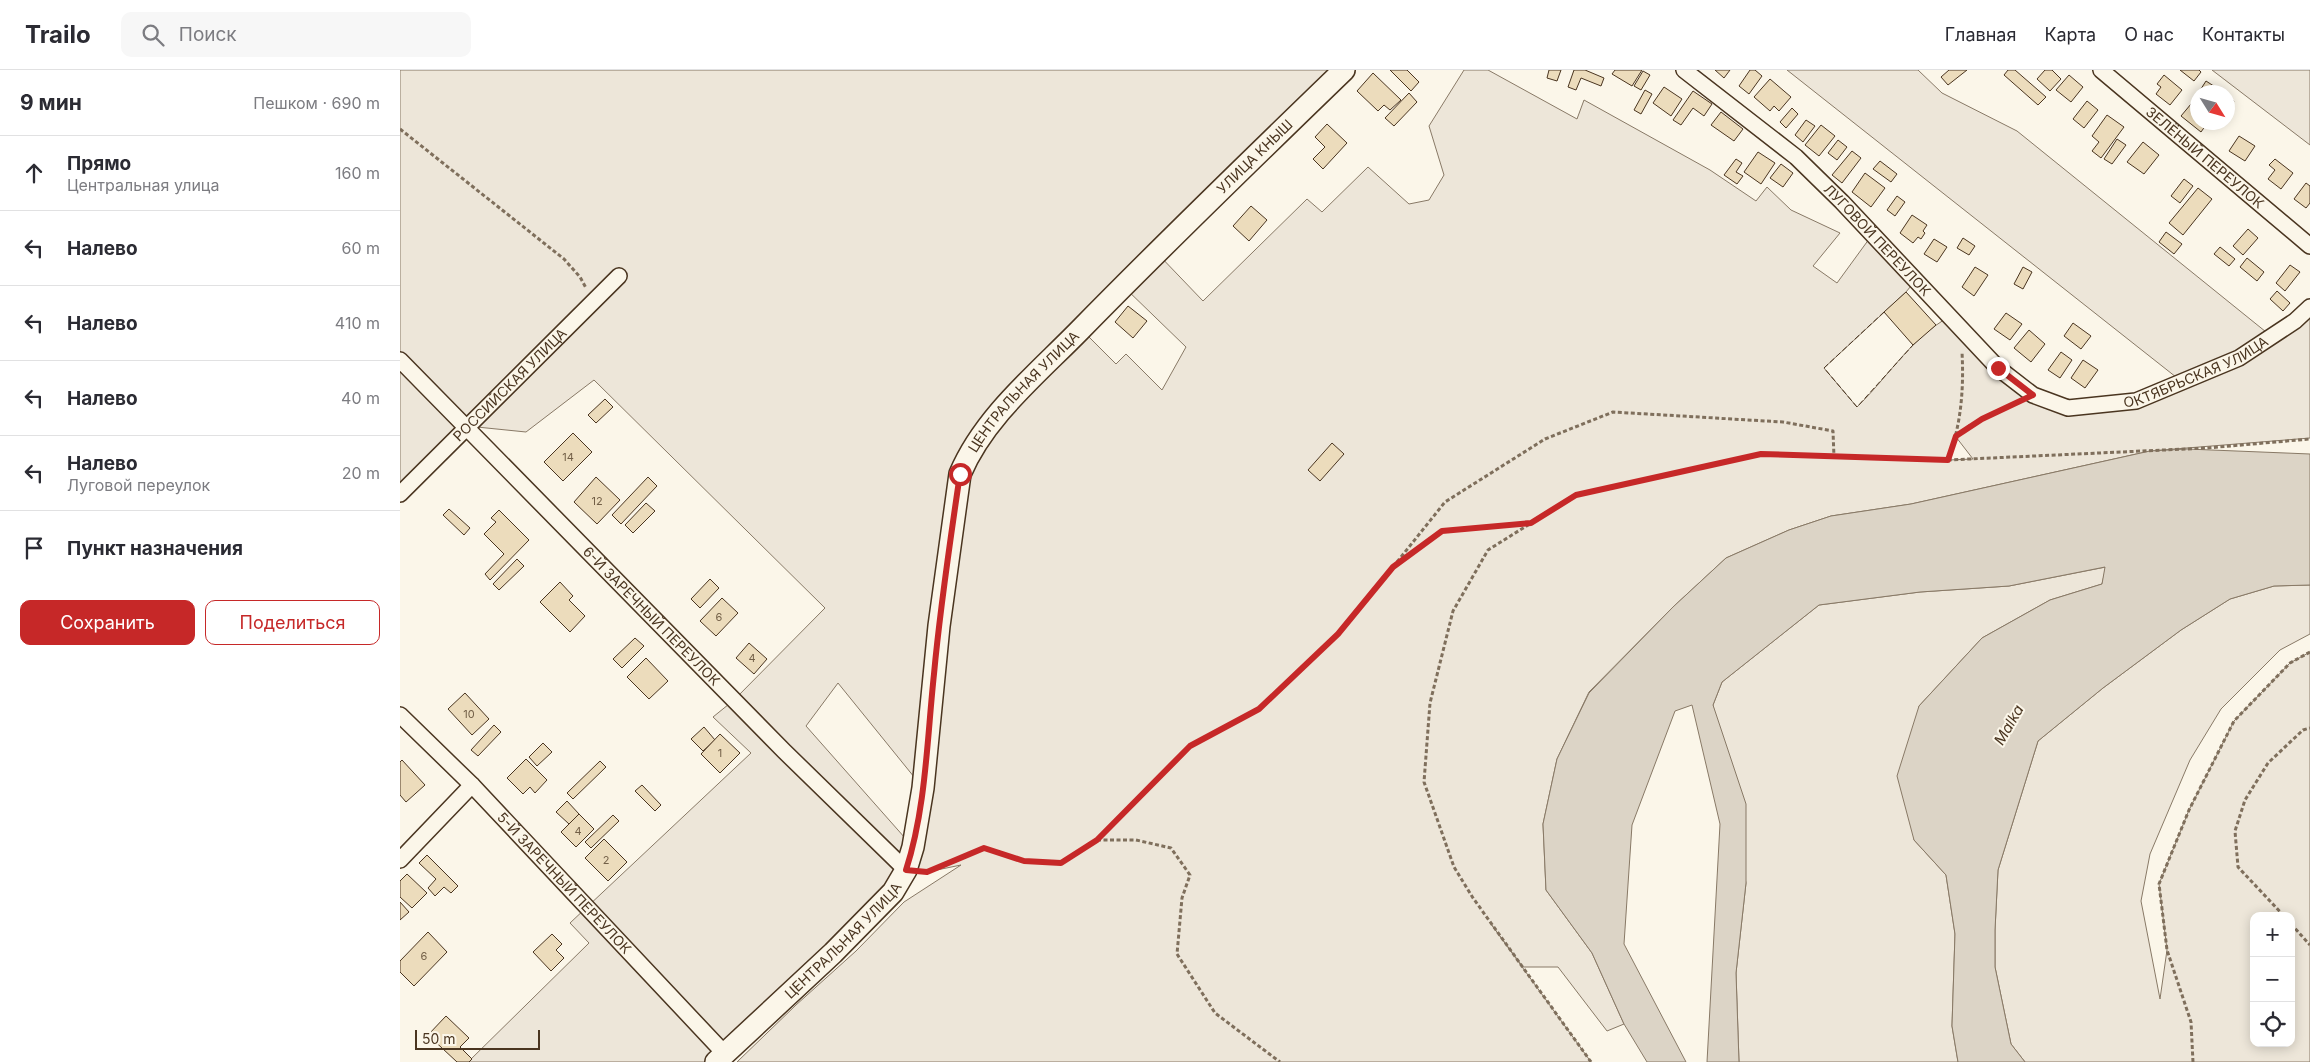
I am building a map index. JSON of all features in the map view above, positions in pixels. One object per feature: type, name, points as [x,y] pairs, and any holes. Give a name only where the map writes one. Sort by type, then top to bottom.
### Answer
[{"type":"street","name":"УЛИЦА КНЫШ","points":[[1165,242],[1344,70]]},
{"type":"street","name":"ЛУГОВОЙ ПЕРЕУЛОК","points":[[1684,70],[1796,157],[1842,202],[1998,368],[2033,395],[2068,408]]},
{"type":"street","name":"ЗЕЛЁНЫЙ ПЕРЕУЛОК","points":[[2101,70],[2310,246]]},
{"type":"street","name":"ЦЕНТРАЛЬНАЯ УЛИЦА","points":[[720,1058],[833,953],[893,892],[906,870],[913,847],[923,788],[938,626],[960,474],[969,451],[999,413],[1165,242]]},
{"type":"street","name":"РОССИЙСКАЯ УЛИЦА","points":[[400,494],[619,276]]},
{"type":"street","name":"ОКТЯБРЬСКАЯ УЛИЦА","points":[[2068,408],[2136,401],[2239,358],[2295,321],[2310,307]]},
{"type":"street","name":"6-Й ЗАРЕЧНЫЙ ПЕРЕУЛОК","points":[[400,360],[467,426],[784,751],[906,870]]},
{"type":"street","name":"5-Й ЗАРЕЧНЫЙ ПЕРЕУЛОК","points":[[400,715],[472,785],[720,1058]]},
{"type":"street","points":[[400,860],[472,785]]},
{"type":"path","points":[[400,129],[564,258],[580,277],[592,302]]},
{"type":"path","points":[[1948,460],[1956,436],[1963,399],[1960,329]]},
{"type":"path","points":[[1956,436],[1982,419],[2033,395]]},
{"type":"path","points":[[906,870],[927,872],[984,848],[1024,861],[1061,863],[1097,840],[1190,746],[1259,709],[1338,634],[1445,502],[1544,439],[1613,412],[1783,422],[1833,431],[1834,457]]},
{"type":"path","points":[[1591,1062],[1473,898],[1454,867],[1424,782],[1430,703],[1453,611],[1488,550],[1576,495],[1761,454],[1948,460],[2207,448],[2310,439]]},
{"type":"path","points":[[1393,567],[1442,531],[1531,523]]},
{"type":"path","points":[[2193,1062],[2191,1022],[2167,950],[2159,884],[2189,810],[2234,721],[2290,663],[2310,652]]},
{"type":"path","points":[[2280,912],[2238,867],[2235,831],[2245,800],[2268,763],[2303,730],[2310,728]]},
{"type":"path","points":[[1097,840],[1136,840],[1171,848],[1190,875],[1182,898],[1177,954],[1215,1013],[1280,1062]]},
{"type":"path","points":[[2295,929],[2310,946]]},
{"type":"shaded area","points":[[400,70],[1344,70],[1156,252],[1203,301],[1307,199],[1322,212],[1368,167],[1409,204],[1429,200],[1444,175],[1429,126],[1464,70],[1488,70],[1577,119],[1584,100],[1710,170],[1756,201],[1767,187],[1791,210],[1840,233],[1813,266],[1837,283],[1872,235],[1915,281],[1906,292],[1824,368],[1857,407],[1911,347],[1935,326],[1949,317],[1998,368],[2068,408],[2136,401],[2181,381],[1787,70],[1918,70],[1942,93],[2017,131],[2271,336],[2310,307],[2310,438],[2150,451],[1911,504],[1831,516],[1789,530],[1726,558],[1673,607],[1589,692],[1557,759],[1543,824],[1546,890],[1592,953],[1624,1024],[1607,1031],[1558,967],[1523,967],[1491,924],[1591,1062],[737,1062],[856,951],[904,902],[961,865],[927,872],[906,870],[716,1062],[468,1062],[589,943],[570,923],[751,753],[713,717],[734,700],[825,608],[594,380],[526,432],[467,426],[400,494]],"holes":[[[1123,286],[1186,347],[1162,390],[1126,354],[1116,364],[1081,329]],[[1956,437],[1973,459],[1949,460]],[[838,683],[923,788],[913,847],[806,726]]]},
{"type":"shaded area","points":[[2212,70],[2310,70],[2310,145],[2235,88],[2235,85],[2232,85]]},
{"type":"shaded area","points":[[2106,567],[2102,584],[2050,600],[1982,638],[1919,706],[1914,840],[1946,875],[1955,934],[1952,1026],[1958,1062],[1739,1062],[1736,973],[1746,883],[1713,705],[1722,682],[1819,605],[1920,592],[2009,586]]},
{"type":"shaded area","points":[[2310,585],[2310,634],[2280,650],[2221,709],[2190,760],[2150,854],[2141,901],[2160,999],[2167,950],[2159,884],[2189,810],[2234,721],[2290,663],[2310,652],[2310,1062],[2025,1062],[2011,1044],[1995,967],[1995,930],[1998,870],[2038,741],[2103,688],[2181,630],[2230,599],[2274,586]]},
{"type":"water","name":"Malka","points":[[2187,449],[2310,454],[2310,585],[2274,586],[2230,599],[2181,630],[2103,688],[2038,741],[1998,870],[1995,930],[1995,967],[2011,1044],[2025,1062],[1958,1062],[1952,1026],[1955,934],[1946,875],[1914,840],[1897,776],[1919,706],[1982,638],[2050,600],[2102,584],[2105,567],[2009,586],[1920,592],[1819,605],[1722,682],[1713,705],[1746,804],[1746,883],[1736,973],[1739,1062],[1707,1062],[1720,824],[1692,705],[1675,711],[1632,825],[1624,944],[1686,1062],[1647,1062],[1624,1024],[1592,953],[1546,890],[1543,824],[1557,759],[1589,693],[1673,607],[1726,558],[1789,530],[1831,516],[1911,504],[2150,451]]},
{"type":"building","points":[[1390,70],[1407,70],[1419,82],[1411,91]]},
{"type":"building","points":[[1549,70],[1561,70],[1557,81],[1547,78]]},
{"type":"building","points":[[1574,70],[1585,70],[1604,78],[1601,86],[1581,78],[1576,90],[1568,87]]},
{"type":"building","points":[[1615,70],[1642,70],[1632,86],[1612,74]]},
{"type":"building","points":[[1715,70],[1730,70],[1724,78]]},
{"type":"building","points":[[1750,70],[1755,70],[1762,76],[1749,94],[1739,86]]},
{"type":"building","points":[[1949,70],[1967,70],[1948,85],[1941,77]]},
{"type":"building","points":[[2008,70],[2015,70],[2046,97],[2038,105],[2004,75]]},
{"type":"building","points":[[2045,70],[2052,70],[2061,79],[2050,91],[2037,79]]},
{"type":"building","points":[[2180,70],[2199,70],[2201,72],[2194,81]]},
{"type":"building","points":[[1643,71],[1650,75],[1641,90],[1634,86]]},
{"type":"building","points":[[1373,73],[1401,100],[1390,110],[1384,105],[1378,111],[1357,91]]},
{"type":"building","points":[[2069,75],[2083,87],[2071,102],[2056,90]]},
{"type":"building","points":[[2164,75],[2182,90],[2170,105],[2156,94],[2161,87],[2157,84]]},
{"type":"building","points":[[1770,79],[1791,97],[1779,111],[1774,106],[1770,111],[1754,97]]},
{"type":"building","points":[[2206,81],[2212,85],[2203,85]]},
{"type":"building","points":[[1664,87],[1682,99],[1671,116],[1653,103]]},
{"type":"building","points":[[1645,90],[1652,94],[1641,114],[1634,110]]},
{"type":"building","points":[[1693,91],[1712,104],[1704,116],[1693,108],[1681,125],[1673,120]]},
{"type":"building","points":[[1409,93],[1417,102],[1394,126],[1385,118]]},
{"type":"building","points":[[2087,101],[2098,110],[2084,128],[2073,119]]},
{"type":"building","points":[[2190,105],[2190,123],[2181,116]]},
{"type":"building","points":[[1792,108],[1798,114],[1786,128],[1780,122]]},
{"type":"building","points":[[1721,112],[1743,129],[1734,141],[1711,125]]},
{"type":"building","points":[[2107,115],[2124,127],[2101,158],[2092,151],[2099,142],[2092,136]]},
{"type":"building","points":[[1806,120],[1815,126],[1803,142],[1795,135]]},
{"type":"building","points":[[1327,124],[1347,143],[1323,169],[1313,159],[1325,147],[1315,137]]},
{"type":"building","points":[[1821,125],[1835,136],[1819,156],[1805,145]]},
{"type":"building","points":[[2239,136],[2255,146],[2245,161],[2229,151]]},
{"type":"building","points":[[2117,139],[2126,145],[2112,164],[2104,159]]},
{"type":"building","points":[[1838,140],[1847,147],[1837,160],[1828,153]]},
{"type":"building","points":[[2143,142],[2159,155],[2144,174],[2127,162]]},
{"type":"building","points":[[1852,151],[1861,158],[1842,183],[1832,175]]},
{"type":"building","points":[[1758,152],[1775,163],[1761,184],[1744,172]]},
{"type":"building","points":[[1736,159],[1742,163],[1736,172],[1743,176],[1737,184],[1724,175]]},
{"type":"building","points":[[2275,159],[2293,173],[2281,189],[2268,179],[2275,170],[2269,165]]},
{"type":"building","points":[[1880,161],[1897,174],[1891,182],[1873,169]]},
{"type":"building","points":[[1781,164],[1793,173],[1783,187],[1770,178]]},
{"type":"building","points":[[1865,173],[1885,188],[1871,207],[1852,192]]},
{"type":"building","points":[[2184,179],[2193,186],[2180,203],[2171,196]]},
{"type":"building","points":[[2306,183],[2310,186],[2310,203],[2306,208],[2294,199]]},
{"type":"building","points":[[2198,188],[2212,199],[2183,235],[2169,223]]},
{"type":"building","points":[[1897,196],[1905,202],[1895,216],[1887,210]]},
{"type":"building","points":[[1251,206],[1267,220],[1249,241],[1233,226]]},
{"type":"building","points":[[1912,215],[1927,225],[1921,239],[1918,237],[1913,243],[1900,233]]},
{"type":"building","points":[[2248,229],[2258,238],[2243,255],[2233,246]]},
{"type":"building","points":[[2166,232],[2182,244],[2174,254],[2159,242]]},
{"type":"building","points":[[1963,238],[1975,246],[1969,255],[1957,248]]},
{"type":"building","points":[[1934,239],[1947,247],[1937,262],[1924,254]]},
{"type":"building","points":[[2220,247],[2235,259],[2229,266],[2214,254]]},
{"type":"building","points":[[2247,258],[2264,272],[2257,281],[2240,267]]},
{"type":"building","points":[[2290,265],[2300,272],[2285,291],[2276,283]]},
{"type":"building","points":[[1975,267],[1988,275],[1974,296],[1962,287]]},
{"type":"building","points":[[2023,267],[2032,272],[2023,289],[2014,284]]},
{"type":"building","points":[[2277,291],[2290,303],[2283,311],[2270,299]]},
{"type":"building","points":[[1906,292],[1936,325],[1913,345],[1884,312]]},
{"type":"building","points":[[1128,306],[1147,321],[1133,338],[1115,322]]},
{"type":"building","points":[[2006,313],[2022,324],[2010,340],[1994,329]]},
{"type":"building","points":[[2073,323],[2091,336],[2081,349],[2064,336]]},
{"type":"building","points":[[2029,330],[2045,344],[2031,362],[2014,348]]},
{"type":"building","points":[[2061,352],[2072,360],[2060,378],[2048,370]]},
{"type":"building","points":[[2083,360],[2098,370],[2085,388],[2071,378]]},
{"type":"building","points":[[605,399],[613,407],[596,423],[588,415]]},
{"type":"building","points":[[573,433],[592,452],[563,481],[544,462]]},
{"type":"building","points":[[1332,443],[1344,454],[1320,481],[1308,470]]},
{"type":"building","points":[[596,477],[620,500],[597,524],[574,502]]},
{"type":"building","points":[[648,477],[657,486],[621,524],[612,515]]},
{"type":"building","points":[[646,503],[655,511],[633,533],[625,525]]},
{"type":"building","points":[[449,509],[470,528],[464,535],[443,515]]},
{"type":"building","points":[[499,510],[529,540],[490,580],[485,574],[504,554],[484,534],[496,522],[491,518]]},
{"type":"building","points":[[517,559],[524,566],[499,590],[493,584]]},
{"type":"building","points":[[710,579],[719,588],[700,608],[691,599]]},
{"type":"building","points":[[560,582],[573,596],[569,600],[585,616],[570,632],[540,602]]},
{"type":"building","points":[[722,598],[738,613],[716,636],[700,621]]},
{"type":"building","points":[[635,638],[644,646],[622,668],[613,659]]},
{"type":"building","points":[[749,643],[767,659],[754,674],[736,658]]},
{"type":"building","points":[[646,658],[668,681],[649,699],[627,677]]},
{"type":"building","points":[[465,693],[489,719],[472,735],[448,709]]},
{"type":"building","points":[[494,725],[501,732],[478,756],[471,750]]},
{"type":"building","points":[[704,727],[715,740],[703,751],[691,739]]},
{"type":"building","points":[[720,734],[740,753],[720,773],[701,754]]},
{"type":"building","points":[[543,743],[552,752],[537,766],[529,757]]},
{"type":"building","points":[[526,759],[547,780],[535,793],[530,787],[523,794],[507,778]]},
{"type":"building","points":[[402,760],[425,785],[406,802],[400,795],[400,762]]},
{"type":"building","points":[[600,761],[606,767],[573,799],[567,793]]},
{"type":"building","points":[[642,785],[661,805],[655,811],[635,791]]},
{"type":"building","points":[[567,801],[579,814],[569,824],[556,812]]},
{"type":"building","points":[[579,814],[594,829],[576,847],[561,832]]},
{"type":"building","points":[[613,815],[619,821],[591,848],[585,842]]},
{"type":"building","points":[[604,839],[627,862],[608,881],[585,858]]},
{"type":"building","points":[[427,855],[458,886],[451,893],[444,887],[435,896],[428,888],[436,879],[419,863]]},
{"type":"building","points":[[407,874],[427,893],[412,908],[400,897],[400,881]]},
{"type":"building","points":[[400,902],[409,912],[400,920]]},
{"type":"building","points":[[428,932],[447,952],[414,986],[400,972],[400,961]]},
{"type":"building","points":[[552,934],[562,944],[556,950],[564,958],[551,971],[533,952]]},
{"type":"building","points":[[446,1016],[469,1038],[460,1047],[472,1059],[469,1062],[457,1062],[428,1035]]},
{"type":"fence","points":[[1884,312],[1824,368],[1857,407],[1913,345]]},
{"type":"route","points":[[960,474],[938,626],[923,788],[913,847],[906,870],[927,872],[984,848],[1024,861],[1061,863],[1097,840],[1190,746],[1259,709],[1338,634],[1393,567],[1442,531],[1531,523],[1576,495],[1761,454],[1948,460],[1956,436],[1969,426],[2033,395],[1998,368]]}]
